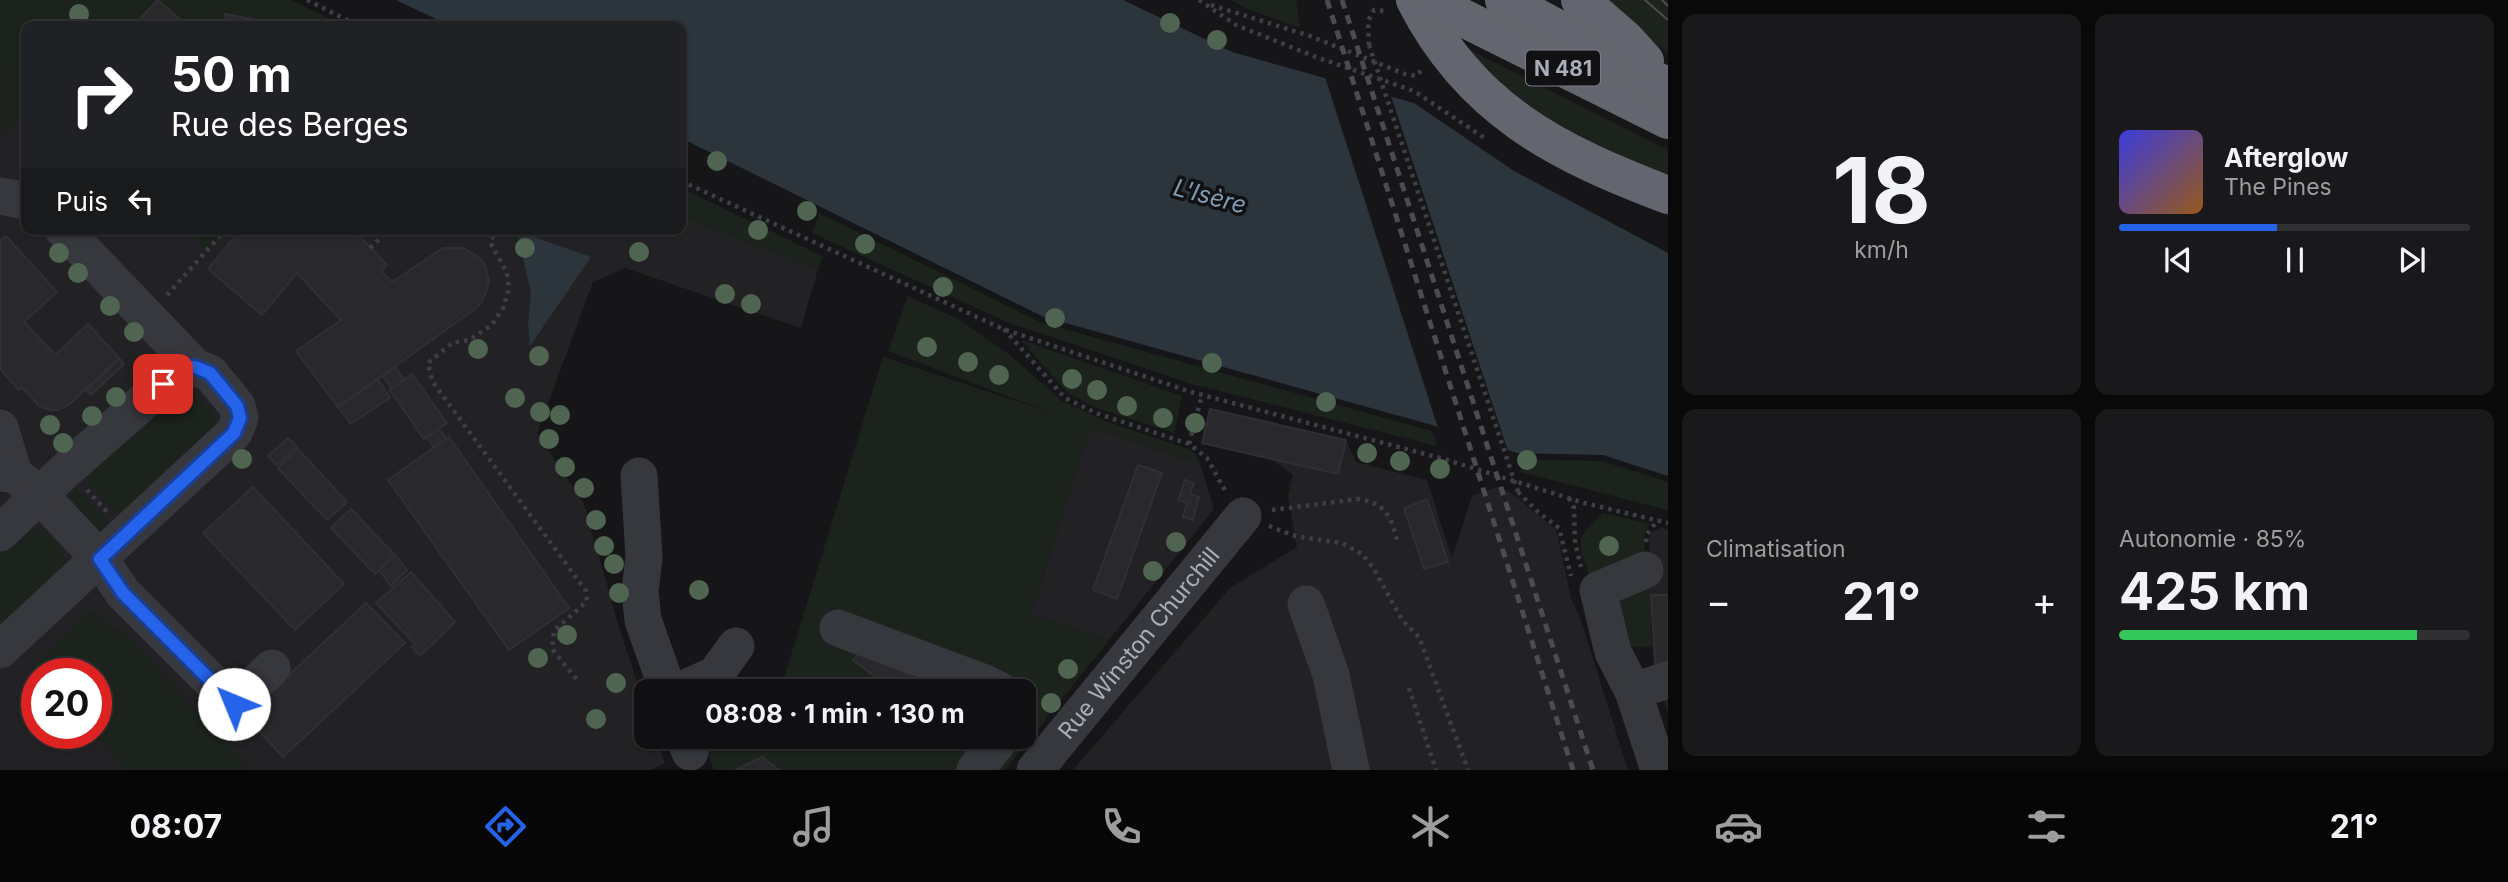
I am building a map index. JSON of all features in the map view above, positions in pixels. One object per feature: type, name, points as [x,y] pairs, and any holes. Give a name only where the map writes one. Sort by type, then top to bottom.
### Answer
[{"type":"highway","name":"N 481","points":[[1504,0],[1668,87]]},
{"type":"highway","points":[[1580,0],[1625,39],[1668,87]]},
{"type":"highway","points":[[1403,6],[1461,71],[1506,112],[1534,133],[1610,173],[1668,194]]},
{"type":"highway","name":"N 481","points":[[1442,8],[1668,120]]},
{"type":"street","points":[[0,196],[21,200]]},
{"type":"street","points":[[69,235],[195,367]]},
{"type":"street","points":[[0,650],[234,433],[240,418],[237,406],[210,373],[195,367],[183,367],[68,468],[18,480]]},
{"type":"street","points":[[0,428],[18,480],[100,559],[123,593],[234,704],[272,668]]},
{"type":"street","points":[[639,476],[645,557],[640,591],[643,620],[664,679]]},
{"type":"street","points":[[0,533],[18,480]]},
{"type":"street","name":"Rue Winston Churchill","points":[[1035,770],[1243,516]]},
{"type":"street","points":[[1645,570],[1598,590],[1613,652],[1633,691],[1659,770]]},
{"type":"street","points":[[1306,604],[1331,675],[1351,770]]},
{"type":"street","points":[[838,628],[977,679]]},
{"type":"street","points":[[706,679],[715,675],[736,646]]},
{"type":"street","points":[[1633,691],[1668,680]]},
{"type":"street","points":[[975,770],[992,749]]},
{"type":"path","points":[[306,0],[349,21]]},
{"type":"path","points":[[1199,0],[1236,25],[1315,57],[1415,91],[1493,143]]},
{"type":"path","points":[[1208,5],[1219,6],[1310,36],[1405,74],[1416,76],[1423,69],[1421,59]]},
{"type":"path","points":[[1403,6],[1374,10],[1368,21],[1368,45],[1518,492],[1559,528],[1573,584]]},
{"type":"path","points":[[686,183],[1003,329],[1202,395],[1444,459],[1569,498],[1668,523]]},
{"type":"path","points":[[174,306],[166,297],[221,235]]},
{"type":"path","points":[[370,248],[384,235]]},
{"type":"path","points":[[494,235],[490,242],[507,273],[509,289],[503,308],[492,325],[469,340],[452,343],[428,363],[432,381],[586,591],[587,601],[554,631],[552,649],[577,680]]},
{"type":"path","points":[[1003,329],[1065,398],[1096,412],[1189,444],[1207,458],[1229,498],[1243,516],[1296,536],[1342,543],[1362,554],[1374,569],[1402,620],[1419,637],[1468,770]]},
{"type":"path","points":[[1189,444],[1202,395]]},
{"type":"path","points":[[68,468],[126,533]]},
{"type":"path","points":[[1569,498],[1574,508],[1575,543],[1581,572]]},
{"type":"path","points":[[1243,516],[1290,506],[1358,499],[1371,501],[1383,508],[1398,543]]},
{"type":"path","points":[[1409,688],[1436,770]]},
{"type":"shaded area","points":[[0,0],[285,0],[327,21],[21,21],[21,235],[686,235],[686,196],[821,259],[801,328],[625,268],[593,282],[537,433],[584,504],[636,679],[634,749],[660,749],[665,763],[651,770],[0,770]]},
{"type":"shaded area","points":[[0,0],[157,0],[138,21],[21,21],[21,117],[1,136]]},
{"type":"shaded area","points":[[158,0],[291,0],[335,21],[257,21],[225,14],[223,21],[181,21]]},
{"type":"shaded area","points":[[1231,0],[1296,0],[1300,28],[1245,8]]},
{"type":"shaded area","points":[[1596,0],[1668,0],[1668,53]]},
{"type":"shaded area","points":[[1468,49],[1668,150],[1668,180],[1536,118]]},
{"type":"shaded area","points":[[686,190],[824,257],[818,270],[686,218]]},
{"type":"shaded area","points":[[819,213],[1042,323],[1432,431],[1437,446],[1192,384],[1007,322],[812,233]]},
{"type":"shaded area","points":[[191,235],[220,235],[207,252]]},
{"type":"shaded area","points":[[908,296],[960,320],[1011,356],[1062,401],[1105,421],[1185,448],[1195,453],[1200,464],[1090,427],[1031,615],[1110,639],[1036,731],[1036,679],[784,679],[883,357],[1057,415],[888,351]]},
{"type":"shaded area","points":[[1021,340],[1182,396],[1174,433],[1096,408],[1067,392]]},
{"type":"shaded area","points":[[186,388],[206,403],[218,426],[125,524],[78,470]]},
{"type":"shaded area","points":[[1210,409],[1346,440],[1356,462],[1427,480],[1452,558],[1472,496],[1500,486],[1556,530],[1572,601],[1580,617],[1628,770],[1073,770],[1230,588],[1297,547],[1288,496],[1293,475],[1269,458],[1202,443]]},
{"type":"shaded area","points":[[1090,427],[1200,464],[1214,509],[1110,639],[1031,615]]},
{"type":"shaded area","points":[[1527,460],[1602,461],[1668,482],[1668,510],[1520,472]]},
{"type":"shaded area","points":[[68,479],[117,533],[103,541],[62,493]]},
{"type":"shaded area","points":[[1603,513],[1650,524],[1645,531],[1644,558],[1591,579],[1580,543],[1586,530]]},
{"type":"shaded area","points":[[30,526],[56,542],[68,570],[0,642],[0,544]]},
{"type":"shaded area","points":[[1661,527],[1668,530],[1668,714],[1653,663],[1649,535]]},
{"type":"shaded area","points":[[1650,571],[1652,647],[1619,648],[1617,588]]},
{"type":"shaded area","points":[[88,610],[129,637],[250,770],[128,770],[108,749],[112,749],[112,658],[42,658]]},
{"type":"shaded area","points":[[707,749],[1022,749],[1005,770],[714,770]]},
{"type":"water","name":"L'Isère","points":[[396,0],[1123,0],[1232,52],[1414,103],[1514,171],[1668,253],[1668,476],[1603,455],[1517,453],[1432,425],[1044,317],[686,140],[686,21],[440,21]]},
{"type":"water","points":[[518,235],[528,235],[591,257],[530,346],[528,324],[531,293]]},
{"type":"pier","points":[[1324,74],[1390,93],[1509,454],[1439,431]]},
{"type":"building","points":[[158,0],[181,21],[138,21]]},
{"type":"building","points":[[225,14],[263,21],[224,21]]},
{"type":"building","points":[[236,235],[359,235],[387,265],[381,271],[392,282],[443,248],[463,248],[480,258],[485,265],[489,281],[481,303],[475,309],[338,407],[296,351],[341,320],[297,273],[262,315],[208,269]]},
{"type":"building","points":[[6,236],[57,292],[24,322],[55,355],[88,324],[119,358],[70,404],[58,410],[39,406],[22,387],[19,390],[0,369],[0,241]]},
{"type":"building","points":[[119,358],[124,364],[91,395],[86,390]]},
{"type":"building","points":[[395,367],[404,380],[392,389],[383,376]]},
{"type":"building","points":[[412,374],[447,423],[424,439],[390,390]]},
{"type":"building","points":[[378,379],[390,398],[351,424],[338,407]]},
{"type":"building","points":[[1210,409],[1346,440],[1338,474],[1202,443]]},
{"type":"building","points":[[439,429],[446,439],[434,447],[427,437]]},
{"type":"building","points":[[449,437],[569,608],[509,650],[388,480]]},
{"type":"building","points":[[288,438],[297,447],[277,465],[268,456]]},
{"type":"building","points":[[298,449],[347,502],[327,520],[278,468]]},
{"type":"building","points":[[1138,465],[1162,473],[1117,599],[1093,590]]},
{"type":"building","points":[[1185,480],[1194,483],[1190,494],[1199,497],[1193,520],[1183,517],[1187,503],[1178,500]]},
{"type":"building","points":[[253,487],[344,584],[295,630],[203,533]]},
{"type":"building","points":[[1427,499],[1448,562],[1424,569],[1404,508]]},
{"type":"building","points":[[351,509],[395,555],[375,574],[331,528]]},
{"type":"building","points":[[395,555],[407,570],[391,586],[379,570]]},
{"type":"building","points":[[411,572],[455,622],[420,656],[412,647],[416,645],[376,603]]},
{"type":"building","points":[[1651,595],[1668,595],[1668,660],[1656,672]]},
{"type":"building","points":[[366,603],[405,643],[283,757],[245,716]]},
{"type":"building","points":[[867,643],[911,677],[878,679],[853,660]]},
{"type":"building","points":[[762,757],[779,770],[735,770]]},
{"type":"tram line","points":[[1645,0],[1668,20]]},
{"type":"tram line","points":[[1662,0],[1668,6]]},
{"type":"railway","points":[[1327,0],[1573,770]]},
{"type":"railway","points":[[1342,0],[1593,770]]},
{"type":"route","points":[[163,384],[183,367],[203,369],[210,373],[237,406],[240,418],[234,433],[100,559],[123,593],[234,704]]}]
